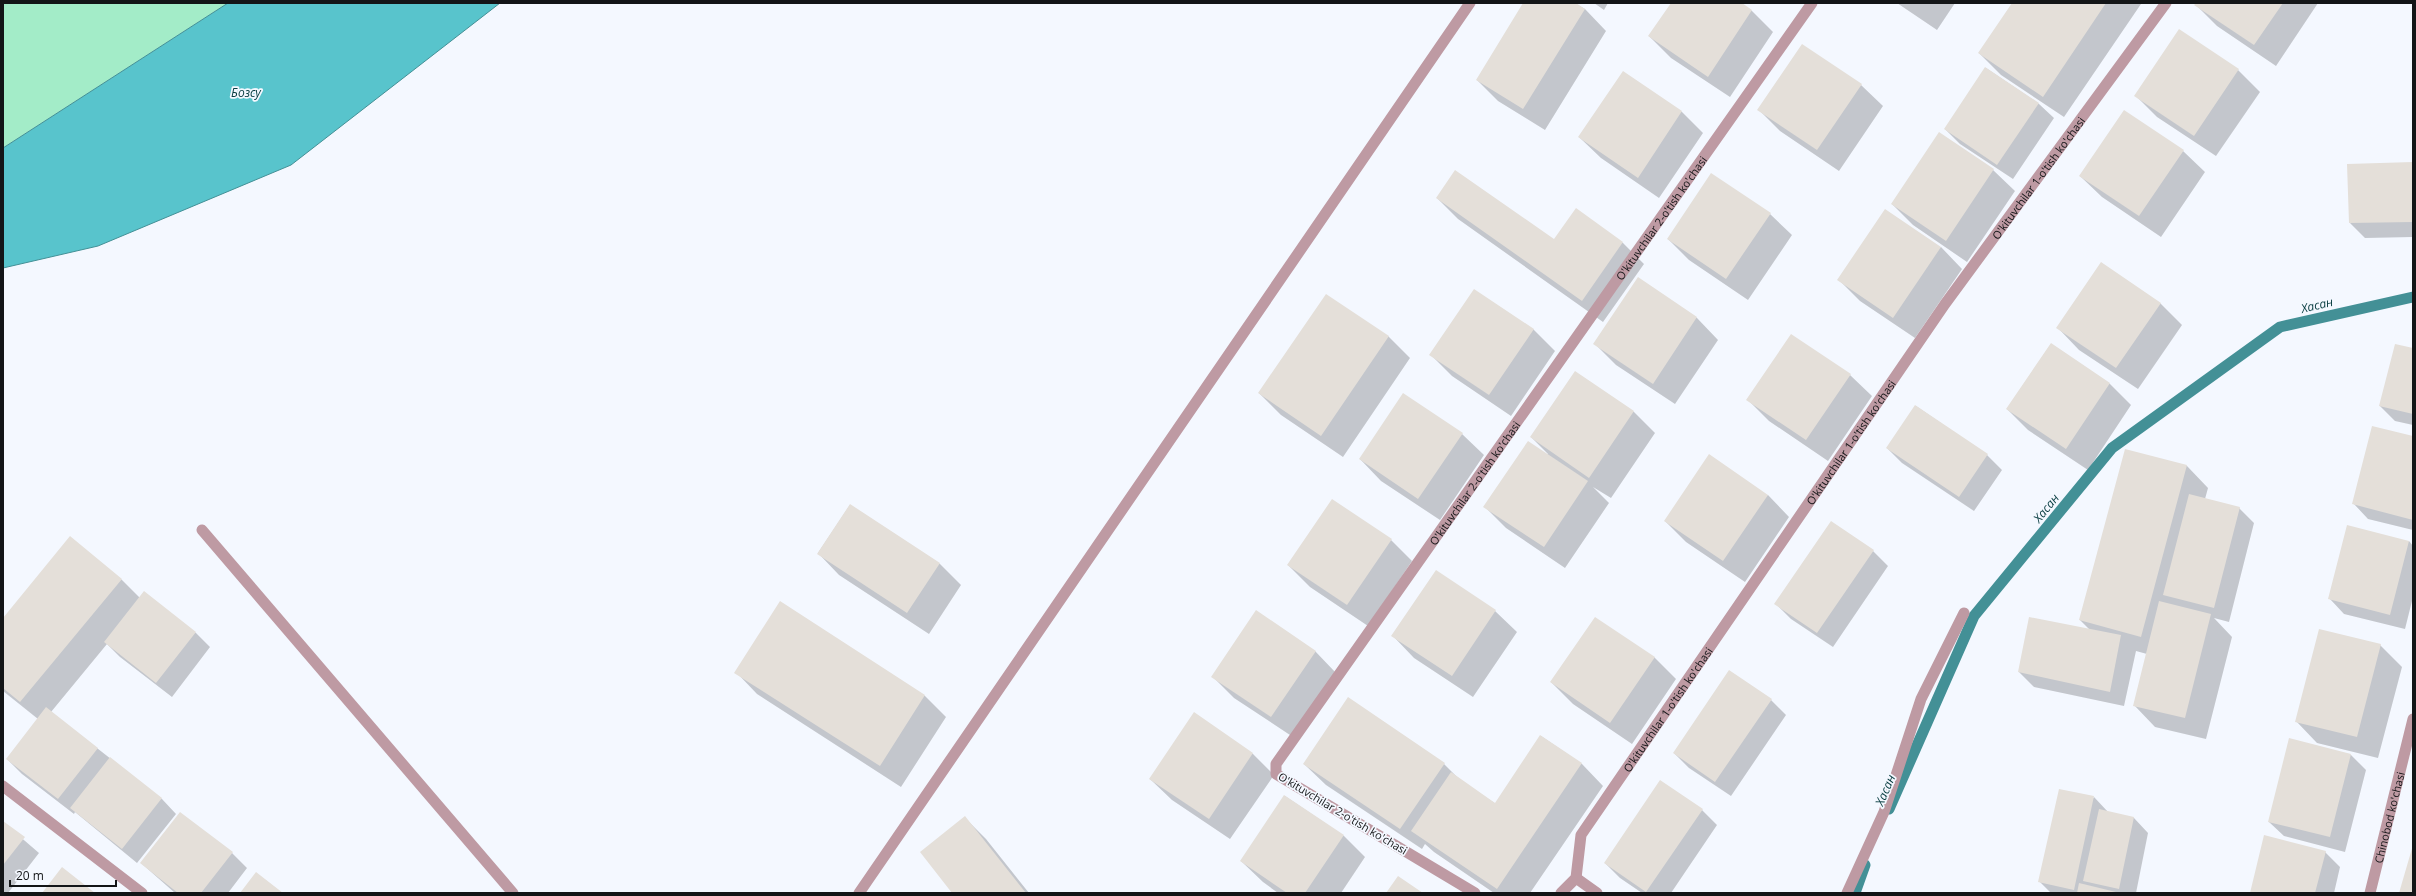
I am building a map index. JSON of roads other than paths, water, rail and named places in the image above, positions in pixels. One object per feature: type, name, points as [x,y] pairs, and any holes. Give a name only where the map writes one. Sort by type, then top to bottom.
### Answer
[{"type":"street","points":[[859,893],[1470,3]]},
{"type":"street","name":"O'kituvchilar 2-o'tish ko'chasi","points":[[1475,893],[1276,774],[1276,764],[1812,3]]},
{"type":"street","name":"O'kituvchilar 1-o'tish ko'chasi","points":[[1576,878],[1581,835],[1946,304],[2166,3]]},
{"type":"street","points":[[202,530],[513,893]]},
{"type":"street","points":[[1847,893],[1884,812],[1921,699],[1964,613]]},
{"type":"street","name":"Chinobod ko'chasi","points":[[2370,893],[2413,719]]},
{"type":"street","points":[[3,786],[142,893]]},
{"type":"street","points":[[1561,893],[1576,878],[1597,893]]},
{"type":"water","name":"Бозсу","points":[[228,3],[500,3],[291,165],[98,246],[3,268],[3,148]]},
{"type":"waterway","name":"Хасан","points":[[1889,809],[1974,616],[2112,448],[2280,327],[2413,297]]},
{"type":"waterway","name":"Хасан","points":[[1855,893],[1865,865]]}]
